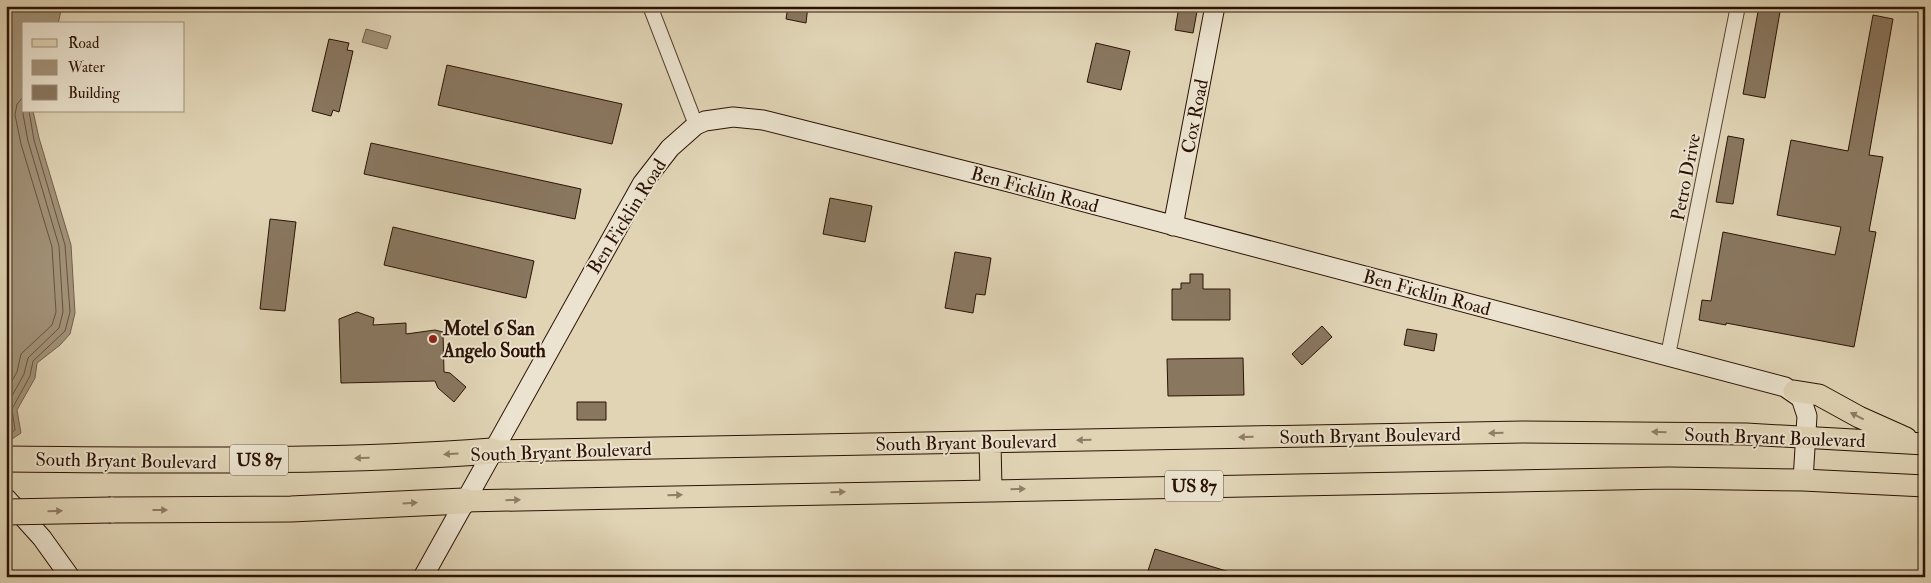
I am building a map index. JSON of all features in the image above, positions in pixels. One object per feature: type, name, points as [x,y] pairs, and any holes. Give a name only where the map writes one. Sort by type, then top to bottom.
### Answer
[{"type":"highway","name":"South Bryant Boulevard","points":[[6,459],[214,461],[371,458],[492,451]]},
{"type":"highway","name":"US 87","points":[[6,512],[291,509],[464,501]]},
{"type":"main road","points":[[1794,391],[1819,395],[1859,417],[1921,444]]},
{"type":"main road","name":"South Bryant Boulevard","points":[[492,451],[1523,432],[1620,432],[1806,437],[1921,444]]},
{"type":"main road","points":[[990,442],[991,489]]},
{"type":"main road","name":"US 87","points":[[464,501],[991,489],[1669,478],[1803,480],[1925,486]]},
{"type":"street","points":[[650,6],[696,125]]},
{"type":"street","name":"Cox Road","points":[[1173,226],[1215,6]]},
{"type":"street","name":"Petro Drive","points":[[1668,355],[1738,6]]},
{"type":"street","name":"Ben Ficklin Road","points":[[423,577],[642,184],[670,148],[696,125],[705,121],[733,117],[763,120],[1668,355],[1776,384],[1794,391]]},
{"type":"street","points":[[1794,391],[1801,398],[1805,407],[1806,437],[1803,480]]},
{"type":"street","points":[[6,498],[42,538],[70,577]]},
{"type":"water","points":[[6,6],[62,6],[58,22],[22,22],[22,112],[33,112],[39,138],[71,245],[75,313],[70,334],[60,345],[37,363],[35,378],[17,410],[21,433],[6,443]]},
{"type":"water","points":[[366,29],[391,36],[387,49],[362,42]]},
{"type":"building","points":[[788,6],[808,6],[806,23],[786,19]]},
{"type":"building","points":[[1179,6],[1198,6],[1193,33],[1175,30]]},
{"type":"building","points":[[1759,6],[1781,6],[1765,98],[1743,94]]},
{"type":"building","points":[[1873,15],[1893,19],[1869,155],[1883,157],[1869,231],[1876,232],[1854,347],[1726,323],[1726,325],[1699,320],[1702,300],[1711,301],[1723,232],[1835,255],[1841,227],[1777,215],[1791,140],[1848,151]]},
{"type":"building","points":[[329,39],[349,43],[347,50],[353,51],[339,112],[333,110],[331,116],[312,111]]},
{"type":"building","points":[[1096,43],[1130,51],[1121,90],[1087,82]]},
{"type":"building","points":[[447,65],[622,104],[612,144],[438,105]]},
{"type":"building","points":[[1728,136],[1744,139],[1733,204],[1716,202]]},
{"type":"building","points":[[371,143],[581,189],[575,219],[364,174]]},
{"type":"building","points":[[830,198],[872,206],[865,242],[823,234]]},
{"type":"building","points":[[270,219],[296,222],[285,311],[260,309]]},
{"type":"building","points":[[393,227],[534,261],[526,298],[384,265]]},
{"type":"building","points":[[955,252],[991,258],[985,295],[976,294],[973,313],[945,308]]},
{"type":"building","points":[[1190,274],[1203,274],[1203,289],[1230,289],[1230,320],[1172,320],[1172,289],[1181,289],[1181,283],[1190,283]]},
{"type":"building","points":[[357,312],[374,318],[373,325],[406,323],[406,334],[435,330],[443,332],[444,372],[450,373],[466,387],[454,402],[438,388],[435,381],[341,383],[339,319]]},
{"type":"building","points":[[1322,326],[1332,337],[1302,365],[1292,354]]},
{"type":"building","points":[[1407,329],[1437,334],[1434,351],[1404,345]]},
{"type":"building","points":[[1243,358],[1244,395],[1168,396],[1167,359]]},
{"type":"building","points":[[577,402],[606,402],[606,420],[577,420]]},
{"type":"building","points":[[1155,549],[1236,574],[1236,577],[1146,577]]},
{"type":"place","name":"Motel 6 San Angelo South","points":[[433,339]]}]
